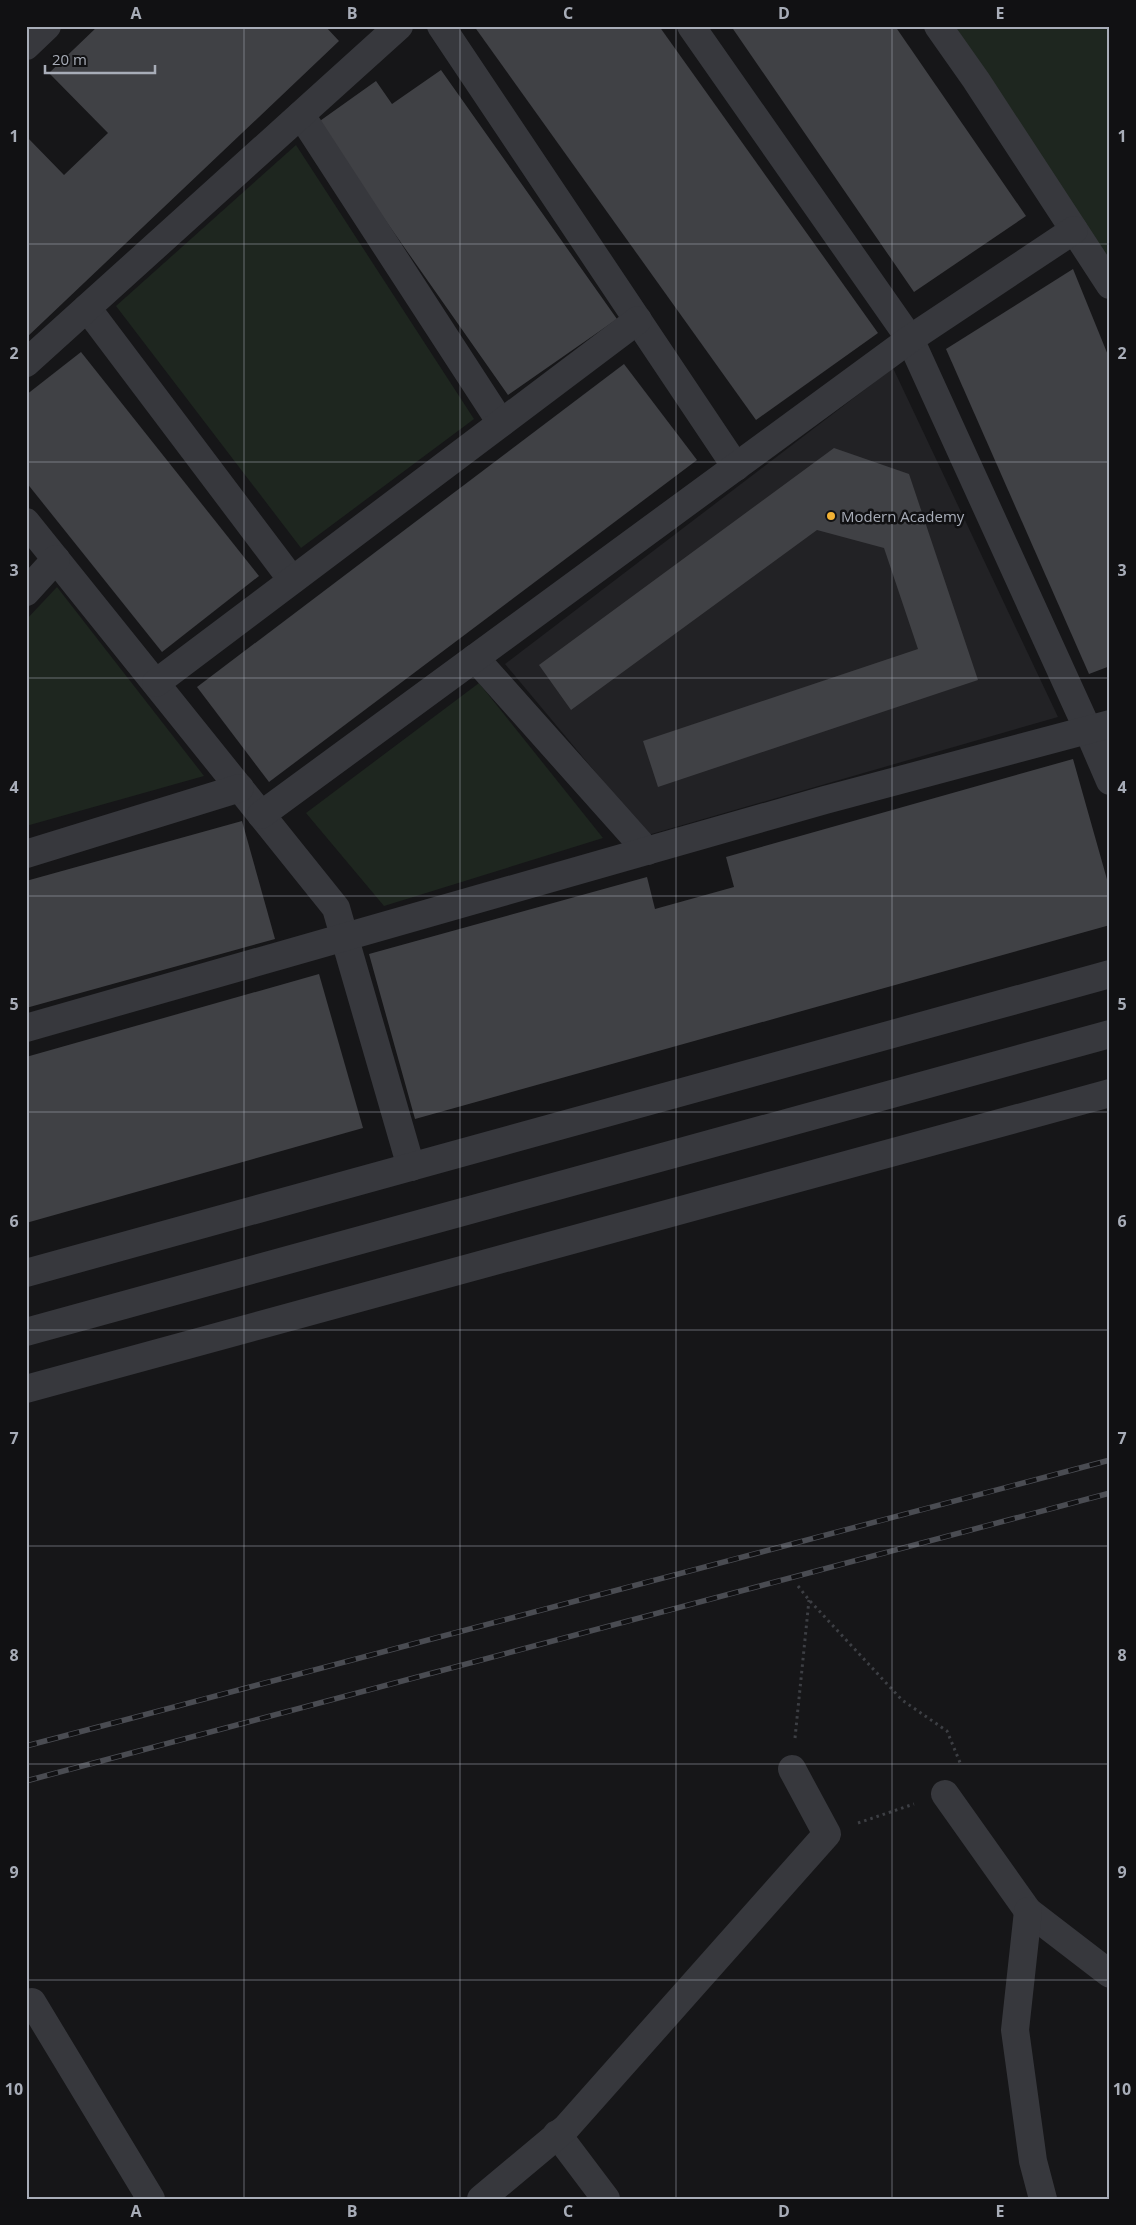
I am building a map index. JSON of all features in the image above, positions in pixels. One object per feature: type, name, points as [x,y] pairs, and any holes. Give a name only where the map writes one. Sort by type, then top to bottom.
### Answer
[{"type":"street","points":[[26,46],[47,26]]},
{"type":"street","points":[[26,363],[399,26]]},
{"type":"street","points":[[441,26],[736,467]]},
{"type":"street","points":[[691,26],[910,339],[1099,727],[1110,781]]},
{"type":"street","points":[[938,26],[1110,285]]},
{"type":"street","points":[[301,115],[502,422]]},
{"type":"street","points":[[261,815],[910,339],[1074,230]]},
{"type":"street","points":[[87,308],[292,580]]},
{"type":"street","points":[[156,683],[638,320]]},
{"type":"street","points":[[26,522],[336,908],[411,1167]]},
{"type":"street","points":[[26,592],[56,559]]},
{"type":"street","points":[[475,658],[647,851]]},
{"type":"street","points":[[26,1028],[826,800],[1099,727]]},
{"type":"street","points":[[26,854],[240,788]]},
{"type":"street","points":[[26,1274],[1110,974]]},
{"type":"street","points":[[26,1332],[1110,1034]]},
{"type":"street","points":[[26,1390],[1110,1093]]},
{"type":"street","points":[[481,2199],[556,2134],[566,2128],[827,1834],[792,1769]]},
{"type":"street","points":[[945,1794],[1028,1911],[1110,1974]]},
{"type":"street","points":[[1028,1911],[1015,2030],[1033,2161],[1043,2199]]},
{"type":"street","points":[[32,2002],[151,2199]]},
{"type":"street","points":[[556,2134],[606,2199]]},
{"type":"path","points":[[798,1586],[902,1700],[947,1731],[961,1766],[945,1794],[827,1834]]},
{"type":"path","points":[[792,1769],[809,1600]]},
{"type":"shaded area","points":[[955,26],[1110,26],[1110,261]]},
{"type":"shaded area","points":[[296,145],[474,419],[301,548],[116,306]]},
{"type":"shaded area","name":"Modern Academy","points":[[893,368],[1058,717],[648,835],[505,664]]},
{"type":"shaded area","points":[[57,587],[204,776],[26,826],[26,620]]},
{"type":"shaded area","points":[[479,683],[603,838],[384,906],[306,813]]},
{"type":"building","points":[[98,26],[325,26],[339,41],[26,338],[26,136],[64,175],[108,133],[49,73]]},
{"type":"building","points":[[474,26],[659,26],[878,333],[756,420]]},
{"type":"building","points":[[731,26],[895,26],[1026,216],[914,292]]},
{"type":"building","points":[[441,70],[617,319],[508,395],[317,123],[376,81],[392,104]]},
{"type":"building","points":[[1073,269],[1110,360],[1110,666],[1089,674],[946,349]]},
{"type":"building","points":[[81,352],[259,576],[162,652],[26,482],[26,395]]},
{"type":"building","points":[[624,364],[697,460],[269,782],[197,687]]},
{"type":"building","points":[[834,448],[909,474],[978,680],[658,787],[643,741],[918,649],[884,548],[817,530],[571,710],[539,665]]},
{"type":"building","points":[[1073,759],[1110,890],[1110,925],[415,1119],[369,954],[647,877],[655,909],[734,887],[726,857]]},
{"type":"building","points":[[242,821],[275,939],[26,1008],[26,881]]},
{"type":"building","points":[[319,974],[363,1128],[26,1223],[26,1057]]},
{"type":"railway","points":[[26,1746],[1110,1460]]},
{"type":"railway","points":[[26,1781],[1110,1493]]},
{"type":"place","name":"Modern Academy","points":[[831,516]]}]
